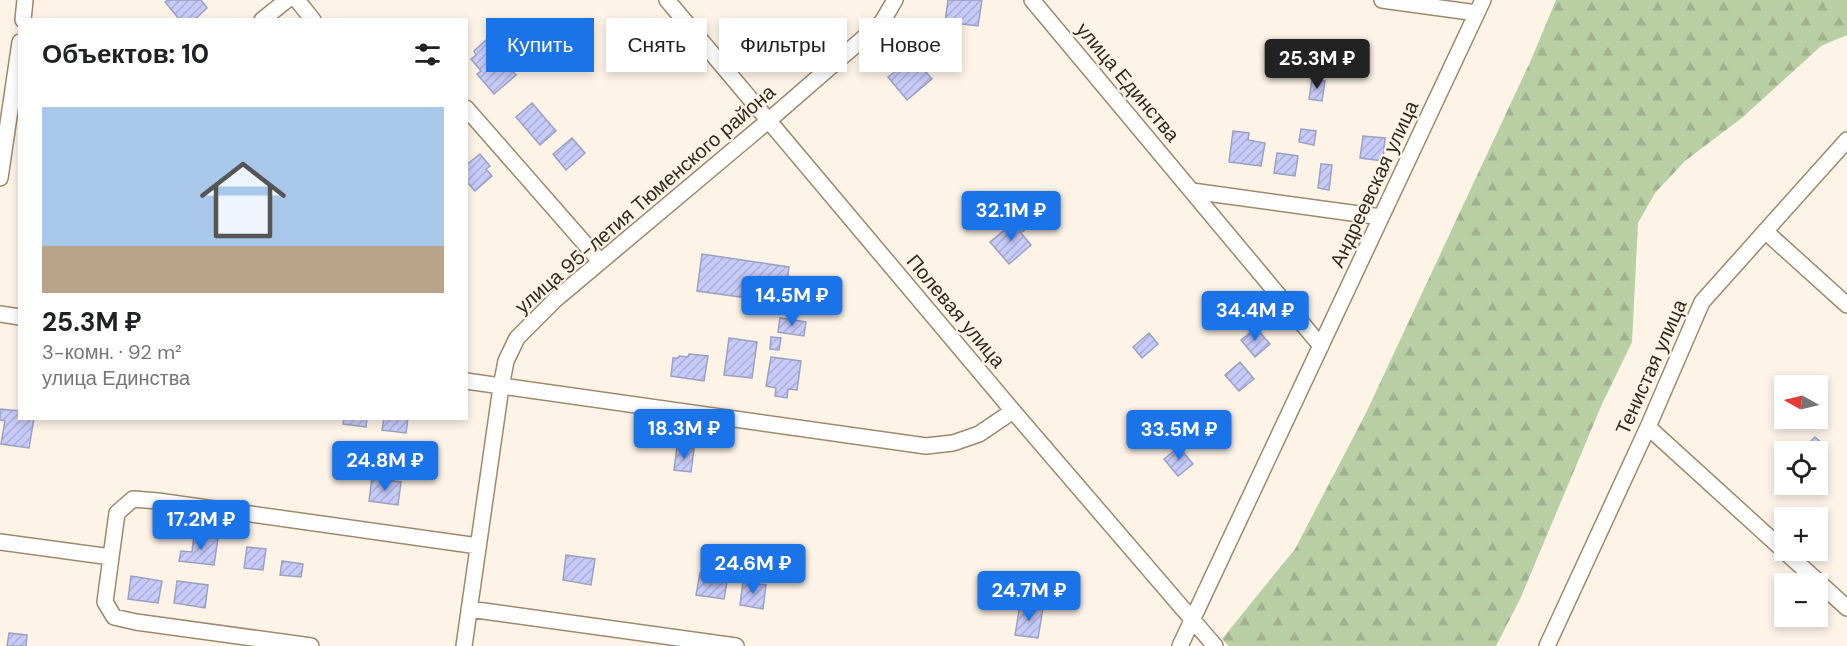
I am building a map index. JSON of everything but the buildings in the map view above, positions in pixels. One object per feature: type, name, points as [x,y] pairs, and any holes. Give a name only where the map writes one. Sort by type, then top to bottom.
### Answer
[{"type":"street","points":[[23,18],[25,0]]},
{"type":"street","points":[[264,18],[286,0]]},
{"type":"street","points":[[297,0],[311,18]]},
{"type":"street","name":"Полевая улица","points":[[667,0],[1013,411],[1215,646]]},
{"type":"street","name":"улица 95-летия Тюменского района","points":[[464,646],[501,387],[506,361],[517,338],[556,299],[882,22],[895,0]]},
{"type":"street","name":"улица Единства","points":[[1032,0],[1321,346]]},
{"type":"street","points":[[1382,0],[1480,6]]},
{"type":"street","name":"Андреевская улица","points":[[1180,646],[1480,6]]},
{"type":"street","points":[[0,178],[18,59]]},
{"type":"street","points":[[468,110],[600,261]]},
{"type":"street","name":"Тенистая улица","points":[[1547,646],[1648,427],[1702,302],[1847,140]]},
{"type":"street","points":[[1192,191],[1382,217]]},
{"type":"street","points":[[1765,231],[1847,305]]},
{"type":"street","points":[[0,314],[18,317]]},
{"type":"street","points":[[468,381],[926,446],[953,443],[979,434],[1013,411]]},
{"type":"street","points":[[1648,427],[1847,608]]},
{"type":"street","points":[[311,646],[114,617],[105,602],[117,513],[133,499],[158,501],[478,546]]},
{"type":"street","points":[[0,542],[111,557]]},
{"type":"street","points":[[469,609],[736,646]]},
{"type":"green space","points":[[1556,0],[1847,0],[1847,35],[1821,46],[1743,117],[1685,161],[1655,193],[1638,223],[1632,342],[1602,404],[1521,597],[1496,646],[1229,646],[1222,639],[1295,549],[1366,413],[1531,60]]}]
